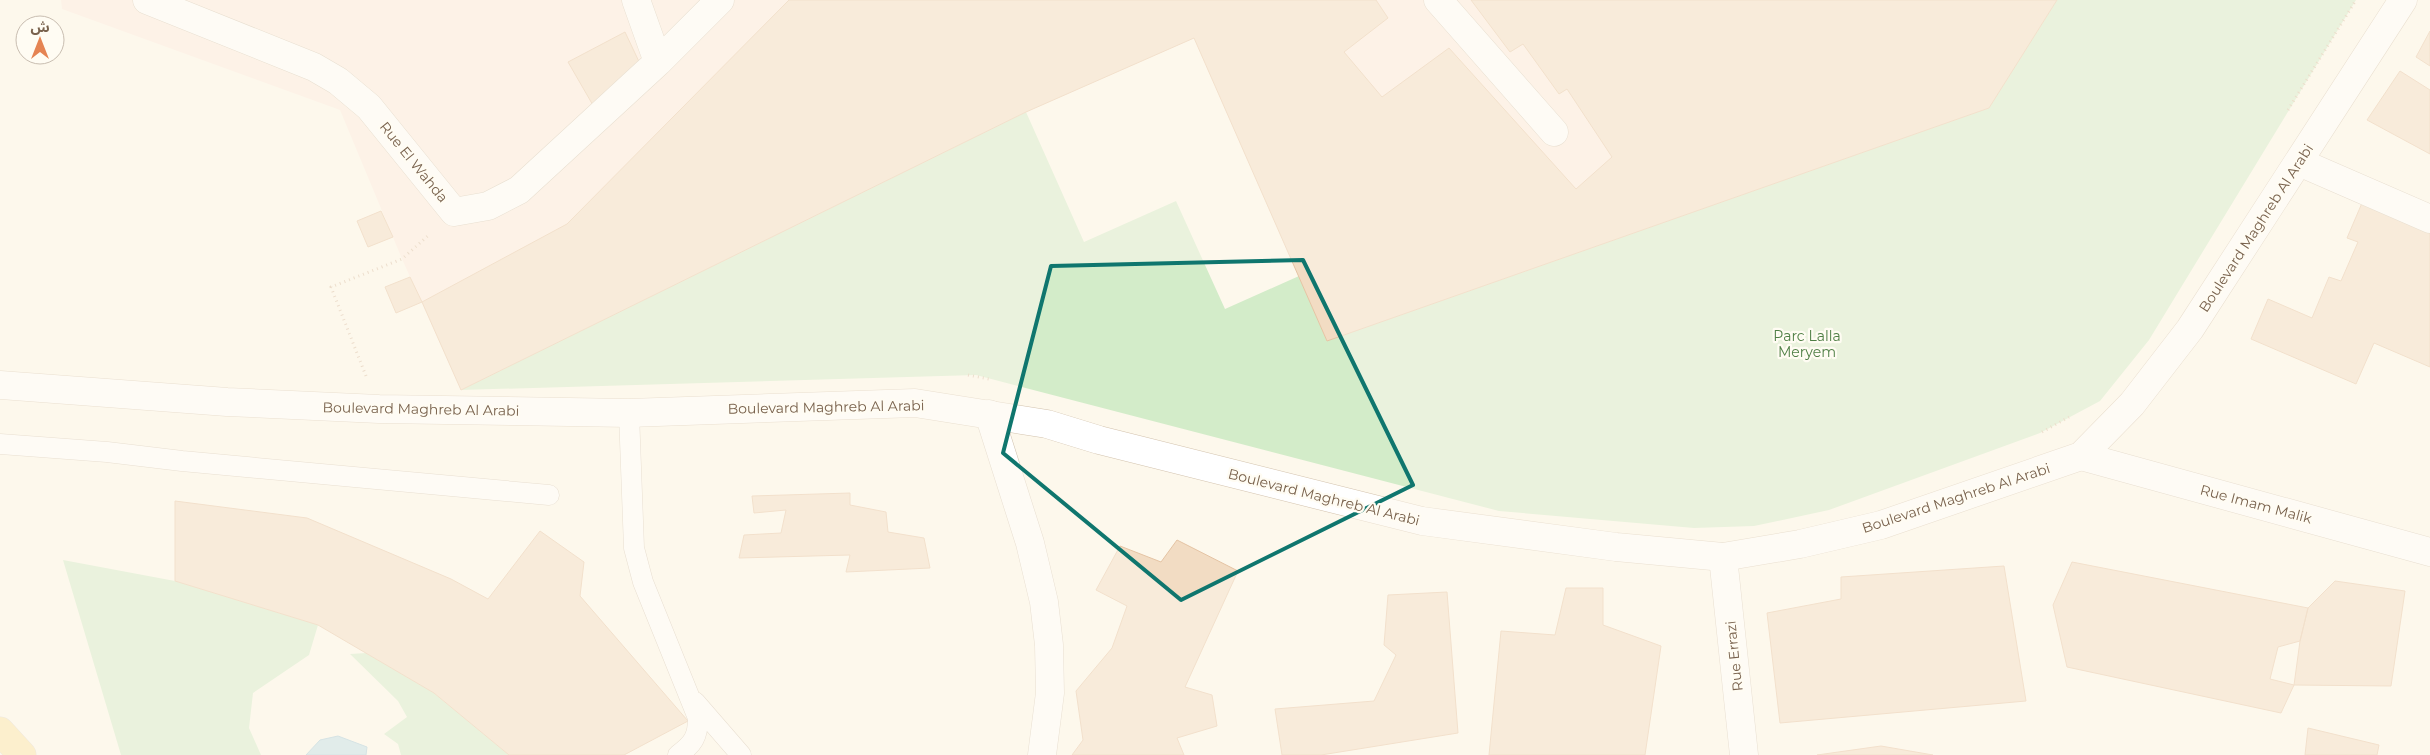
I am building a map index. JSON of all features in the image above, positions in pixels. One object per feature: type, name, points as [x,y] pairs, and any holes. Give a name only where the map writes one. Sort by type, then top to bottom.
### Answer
[{"type":"main road","name":"Rue El Wahda","points":[[147,0],[314,67],[338,80],[369,107],[454,212],[488,206],[519,190],[658,62],[720,0]]},
{"type":"main road","points":[[636,0],[658,62]]},
{"type":"main road","points":[[1438,0],[1554,132]]},
{"type":"main road","name":"Boulevard Maghreb Al Arabi","points":[[0,385],[227,402],[379,409],[630,413],[915,402],[1047,424],[1099,440],[1422,522],[1616,547],[1723,557],[1800,544],[1881,525],[2081,456],[2132,404],[2190,329],[2403,0]]},
{"type":"main road","points":[[2298,162],[2430,219]]},
{"type":"main road","points":[[989,414],[1030,543],[1044,602],[1049,645],[1050,693],[1042,755]]},
{"type":"main road","name":"Rue Imam Malik","points":[[2081,456],[2430,552]]},
{"type":"main road","name":"Rue Errazi","points":[[1723,557],[1744,755]]},
{"type":"main road","points":[[0,731],[22,755]]},
{"type":"lane","points":[[630,413],[634,548],[643,582],[692,698],[698,718],[698,732],[693,744],[678,755]]},
{"type":"lane","points":[[0,444],[116,453],[192,462],[549,495]]},
{"type":"lane","points":[[692,698],[741,755]]},
{"type":"path","points":[[2283,119],[2356,0]]},
{"type":"path","points":[[379,409],[331,287],[402,259],[454,212]]},
{"type":"path","points":[[966,375],[976,375],[995,380]]},
{"type":"path","points":[[2040,433],[2074,414]]},
{"type":"highlighted area","points":[[1303,260],[1413,485],[1181,600],[1003,453],[1051,266]]},
{"type":"shaded area","points":[[61,0],[2057,0],[1989,108],[1327,341],[1194,38],[1026,112],[461,390],[402,259],[340,110],[62,9]]},
{"type":"green space","name":"Parc Lalla Meryem","points":[[2057,0],[2356,0],[2149,340],[2100,401],[2040,433],[1829,510],[1754,526],[1694,528],[1499,511],[976,375],[461,390],[1026,112],[1084,242],[1176,201],[1225,309],[1299,276],[1327,341],[1989,108]]},
{"type":"green space","points":[[63,560],[175,581],[318,625],[309,655],[253,693],[249,728],[261,755],[121,755]]},
{"type":"green space","points":[[366,653],[434,693],[509,755],[401,755],[398,744],[384,734],[407,717],[398,701],[350,654]]},
{"type":"water","points":[[338,736],[367,747],[366,755],[306,755],[320,740]]},
{"type":"building","points":[[789,0],[1376,0],[1388,18],[1344,52],[1382,97],[1449,48],[1576,189],[1612,157],[1567,89],[1559,94],[1523,44],[1510,52],[1471,0],[2057,0],[1989,108],[1327,341],[1194,38],[1026,112],[461,390],[422,302],[567,224]]},
{"type":"building","points":[[2430,31],[2430,66],[2416,57]]},
{"type":"building","points":[[625,32],[642,68],[594,107],[568,62]]},
{"type":"building","points":[[2400,71],[2430,90],[2430,154],[2367,120]]},
{"type":"building","points":[[2362,203],[2430,232],[2430,367],[2374,343],[2356,384],[2251,339],[2268,299],[2312,318],[2329,277],[2341,281],[2358,242],[2347,238]]},
{"type":"building","points":[[381,211],[393,237],[368,247],[357,221]]},
{"type":"building","points":[[410,277],[422,302],[396,313],[385,287]]},
{"type":"building","points":[[850,493],[850,505],[886,512],[888,532],[924,538],[930,568],[846,572],[850,555],[739,558],[744,535],[781,533],[786,510],[754,513],[752,496]]},
{"type":"building","points":[[175,501],[307,518],[451,579],[488,599],[540,531],[584,562],[580,596],[688,721],[624,755],[509,755],[434,693],[318,625],[175,581]]},
{"type":"building","points":[[1177,540],[1238,571],[1185,687],[1212,695],[1217,726],[1177,738],[1184,755],[1072,755],[1083,740],[1076,691],[1112,648],[1127,606],[1096,590],[1120,546],[1161,562]]},
{"type":"building","points":[[2072,562],[2308,608],[2300,641],[2278,647],[2270,679],[2294,685],[2281,713],[2067,667],[2053,605]]},
{"type":"building","points":[[2004,566],[2026,701],[1780,723],[1767,613],[1841,599],[1841,577]]},
{"type":"building","points":[[2335,581],[2405,591],[2391,686],[2294,685],[2300,641],[2308,608]]},
{"type":"building","points":[[1566,588],[1603,588],[1603,625],[1661,646],[1645,755],[1489,755],[1501,631],[1555,635]]},
{"type":"building","points":[[1447,592],[1458,733],[1321,755],[1282,755],[1275,709],[1374,701],[1396,655],[1384,645],[1388,595]]},
{"type":"building","points":[[2308,728],[2379,745],[2377,755],[2305,755]]},
{"type":"building","points":[[1881,746],[1933,755],[1817,755]]}]
